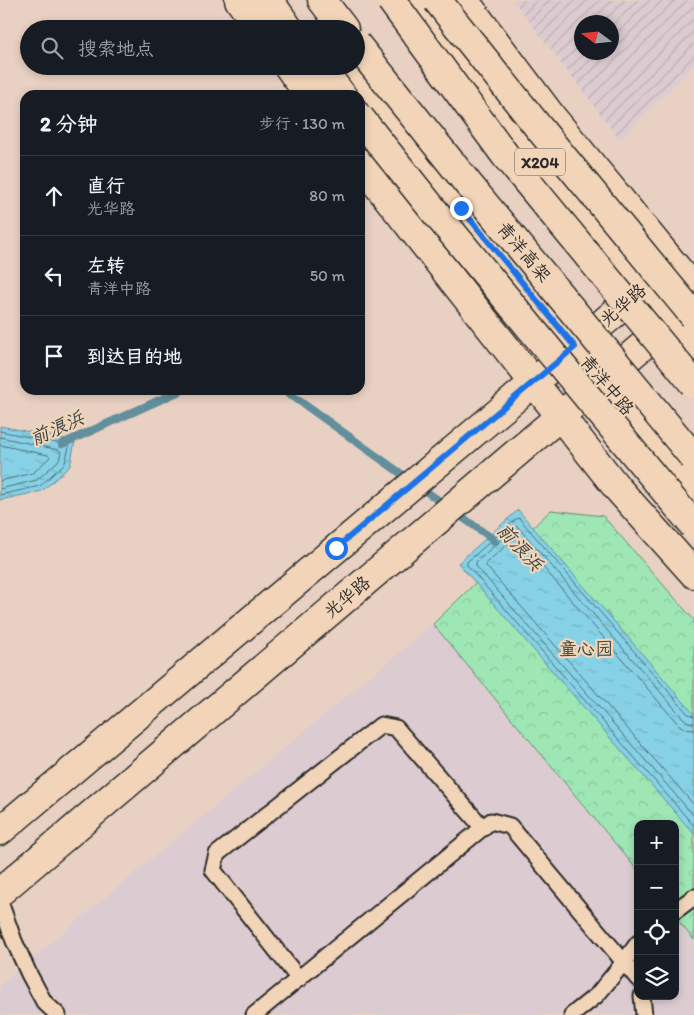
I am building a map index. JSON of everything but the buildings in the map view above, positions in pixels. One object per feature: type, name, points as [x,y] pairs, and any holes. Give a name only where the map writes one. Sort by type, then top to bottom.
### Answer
[{"type":"main road","points":[[239,0],[253,20]]},
{"type":"main road","points":[[269,0],[283,20]]},
{"type":"main road","points":[[308,0],[323,20]]},
{"type":"main road","points":[[322,0],[337,20]]},
{"type":"main road","points":[[391,0],[505,155],[694,384]]},
{"type":"main road","name":"X204","points":[[412,0],[480,89],[642,289],[682,319],[694,352]]},
{"type":"main road","points":[[437,0],[539,128],[682,319]]},
{"type":"main road","points":[[464,0],[552,117],[694,289]]},
{"type":"main road","name":"青洋高架","points":[[365,55],[469,185],[694,458]]},
{"type":"main road","points":[[295,75],[305,90]]},
{"type":"main road","points":[[326,75],[338,90]]},
{"type":"main road","name":"青洋中路","points":[[363,75],[461,208],[694,491]]},
{"type":"main road","points":[[365,124],[694,526]]},
{"type":"main road","points":[[365,169],[618,490],[694,574]]},
{"type":"main road","name":"光华路","points":[[0,831],[449,454],[672,263]]},
{"type":"main road","name":"光华路","points":[[0,892],[560,416],[682,319],[694,302]]},
{"type":"lane","points":[[299,978],[213,870],[217,854],[381,725],[396,728],[483,828]]},
{"type":"lane","points":[[256,1014],[491,821],[510,826],[634,973]]},
{"type":"lane","points":[[677,910],[694,896]]},
{"type":"lane","points":[[0,902],[14,941],[29,974],[44,1002],[58,1015]]},
{"type":"lane","points":[[572,1015],[597,995],[634,948]]},
{"type":"lane","points":[[642,1000],[644,1015]]},
{"type":"shaded area","points":[[513,0],[694,0],[694,65],[620,140]]},
{"type":"shaded area","points":[[433,624],[634,866],[634,1000],[679,1000],[679,922],[694,940],[694,1015],[0,1015],[0,985]]},
{"type":"green space","name":"童心园","points":[[551,510],[603,516],[694,620],[694,940],[679,922],[679,820],[634,820],[634,866],[433,624]]},
{"type":"water","points":[[0,426],[75,441],[70,466],[42,491],[0,500]]},
{"type":"water","points":[[518,510],[694,714],[694,834],[458,563]]},
{"type":"waterway","name":"前浪浜","points":[[62,444],[171,395]]},
{"type":"waterway","name":"前浪浜","points":[[291,395],[495,542]]},
{"type":"route","points":[[336,548],[575,347],[461,208]]}]
